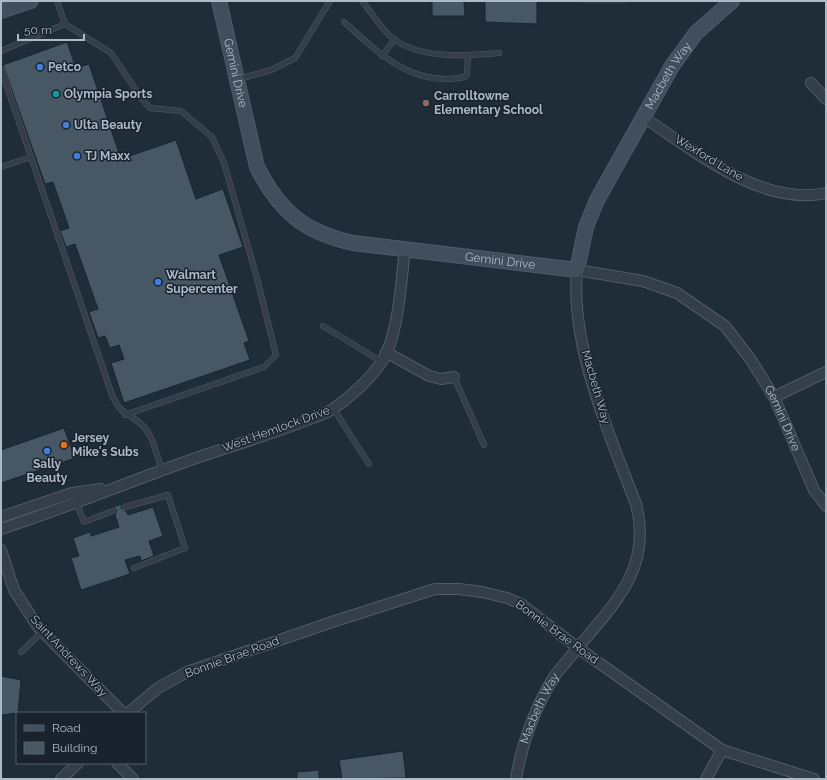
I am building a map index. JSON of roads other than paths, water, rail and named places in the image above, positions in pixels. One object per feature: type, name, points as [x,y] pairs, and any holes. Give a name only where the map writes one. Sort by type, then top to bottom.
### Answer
[{"type":"street","points":[[1,11],[31,1]]},
{"type":"street","name":"Gemini Drive","points":[[219,1],[257,167],[268,188],[292,217],[307,228],[353,244],[405,248],[577,270],[643,281],[677,293],[725,326],[751,360],[774,397],[814,490],[826,506]]},
{"type":"street","name":"Macbeth Way","points":[[516,779],[520,757],[538,705],[555,676],[620,595],[629,581],[638,560],[641,542],[640,519],[636,504],[601,411],[578,325],[575,288],[577,270],[586,227],[597,200],[672,66],[688,43],[732,1]]},
{"type":"street","points":[[811,83],[826,99]]},
{"type":"street","name":"Wexford Lane","points":[[643,117],[722,168],[751,183],[790,195],[810,196],[826,193]]},
{"type":"street","name":"West Hemlock Drive","points":[[1,529],[77,503],[162,470],[285,428],[333,408],[362,384],[384,357],[398,306],[405,248]]},
{"type":"street","points":[[384,357],[429,376],[441,379],[454,377]]},
{"type":"street","points":[[774,397],[826,372]]},
{"type":"street","name":"West Hemlock Drive","points":[[1,517],[72,493],[113,488]]},
{"type":"street","name":"Saint Andrews Way","points":[[1,550],[14,590],[43,631],[122,712]]},
{"type":"street","name":"Bonnie Brae Road","points":[[129,712],[158,688],[186,672],[332,622],[435,589],[459,589],[482,592],[514,600],[550,625],[578,648],[722,750],[814,779]]},
{"type":"street","points":[[706,779],[722,750]]},
{"type":"street","points":[[61,779],[77,764]]},
{"type":"street","points":[[118,764],[133,779]]},
{"type":"lane","points":[[58,1],[65,24],[111,53],[141,98],[150,108],[181,111],[212,137],[226,170],[258,282],[276,355],[264,367],[125,415]]},
{"type":"lane","points":[[238,79],[271,70],[295,58],[330,1]]},
{"type":"lane","points":[[362,1],[390,35],[395,39],[415,48],[440,54],[468,56],[499,53]]},
{"type":"lane","points":[[344,22],[389,61],[424,77],[453,79],[465,78],[467,74],[468,56]]},
{"type":"lane","points":[[1,50],[65,24]]},
{"type":"lane","points":[[382,56],[395,39]]},
{"type":"lane","points":[[1,69],[112,395],[117,407],[125,415],[141,424],[148,432],[162,470]]},
{"type":"lane","points":[[1,167],[31,157]]},
{"type":"lane","points":[[323,326],[384,357]]},
{"type":"lane","points":[[454,377],[484,444]]},
{"type":"lane","points":[[333,408],[369,464]]},
{"type":"lane","points":[[72,493],[84,522],[113,511]]},
{"type":"lane","points":[[125,507],[168,495],[185,548],[134,568]]},
{"type":"lane","points":[[21,652],[43,631]]},
{"type":"place","name":"Petco","points":[[40,67]]},
{"type":"place","name":"Olympia Sports","points":[[56,94]]},
{"type":"place","name":"Carrolltowne Elementary School","points":[[426,103]]},
{"type":"place","name":"Ulta Beauty","points":[[66,125]]},
{"type":"place","name":"TJ Maxx","points":[[77,156]]},
{"type":"place","name":"Walmart Supercenter","points":[[158,282]]},
{"type":"place","name":"Jersey Mike's Subs","points":[[64,445]]},
{"type":"place","name":"Sally Beauty","points":[[47,451]]}]
